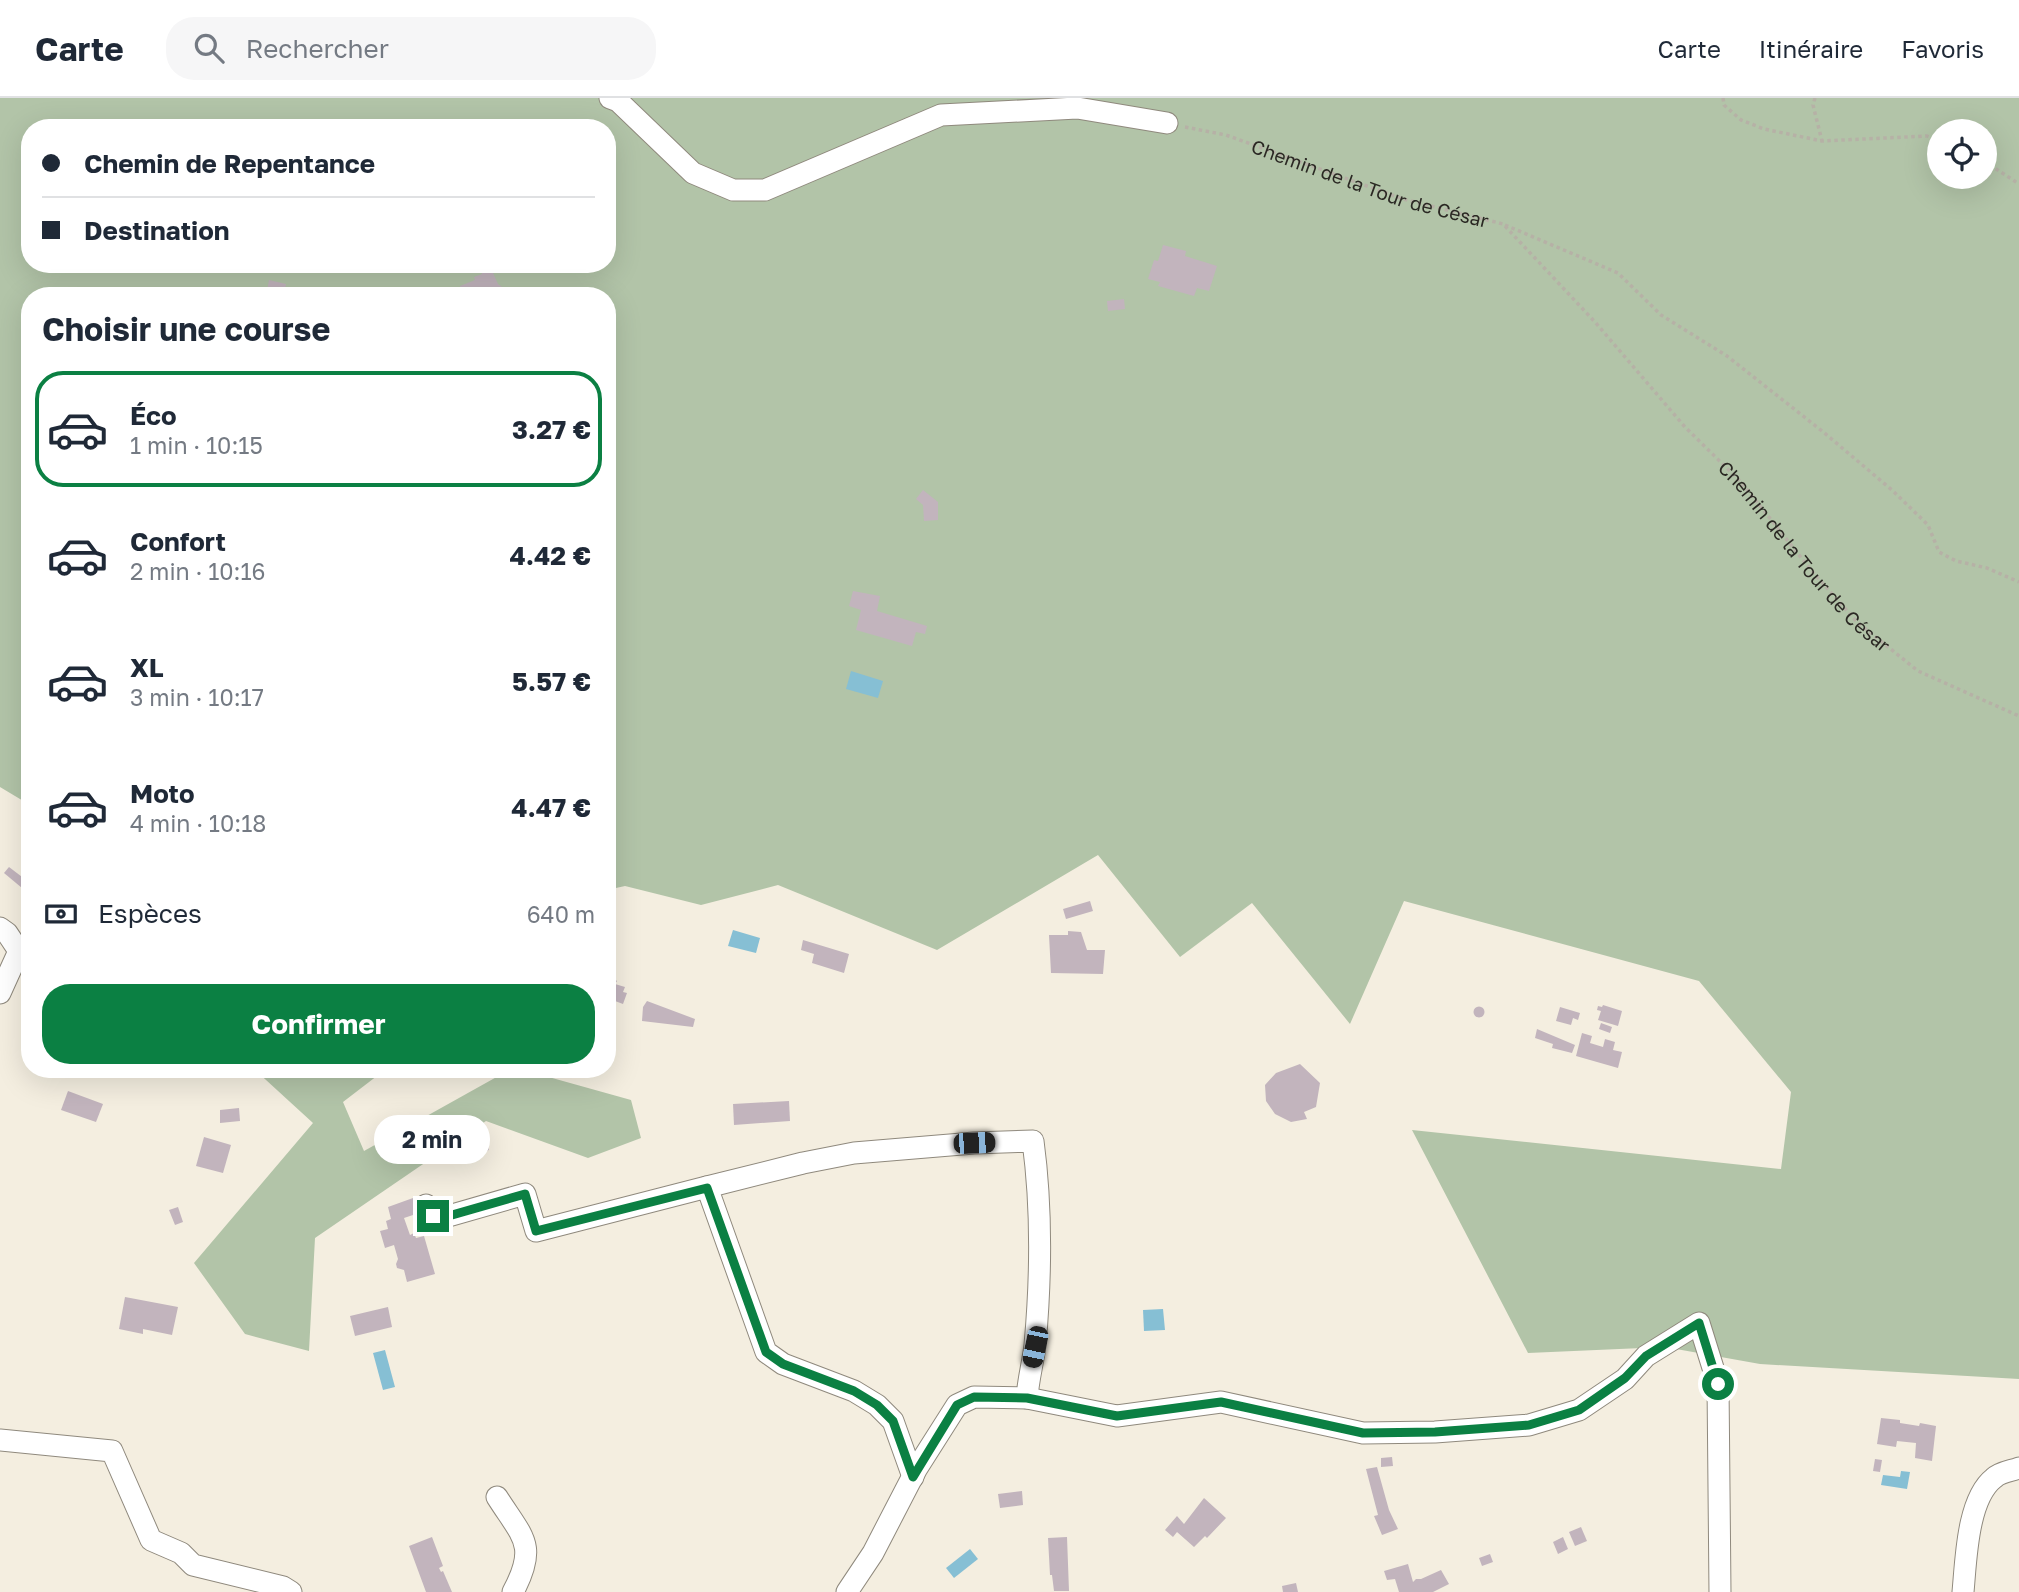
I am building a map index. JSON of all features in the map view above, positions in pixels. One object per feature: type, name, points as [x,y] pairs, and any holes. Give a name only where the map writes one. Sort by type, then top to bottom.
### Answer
[{"type":"street","points":[[610,98],[618,102],[693,173],[733,190],[765,190],[941,115],[1077,108],[1167,123]]},
{"type":"street","points":[[0,928],[7,933],[19,951],[0,993]]},
{"type":"street","points":[[426,1205],[433,1216],[445,1217],[525,1194],[536,1231],[803,1163],[854,1153],[1034,1141],[1038,1175],[1039,1240],[1035,1347],[1027,1398]]},
{"type":"street","points":[[707,1188],[766,1352],[783,1364],[854,1391],[877,1405],[893,1421],[913,1477]]},
{"type":"street","points":[[847,1592],[873,1553],[913,1477],[957,1405],[974,1397],[1027,1398],[1117,1416],[1221,1402],[1363,1433],[1435,1432],[1529,1425],[1579,1410],[1625,1378],[1646,1356],[1699,1323],[1718,1384],[1720,1592]]},
{"type":"street","points":[[0,1440],[112,1451],[151,1540],[181,1553],[193,1565],[283,1587],[291,1592]]},
{"type":"street","points":[[1963,1592],[1970,1524],[1986,1485],[1995,1476],[2019,1468]]},
{"type":"street","points":[[497,1497],[525,1541],[527,1560],[513,1592]]},
{"type":"path","points":[[1723,98],[1724,105],[1741,120],[1764,129],[1822,141],[1927,136]]},
{"type":"path","points":[[1815,98],[1813,105],[1822,141]]},
{"type":"path","name":"Chemin de la Tour de César","points":[[1167,123],[1226,135],[1403,199],[1503,224],[1595,322],[1685,427],[1741,482],[1811,570],[1857,622],[1918,671],[2019,716]]},
{"type":"path","points":[[1997,170],[2019,184]]},
{"type":"path","points":[[1503,224],[1618,273],[1661,315],[1727,356],[1892,490],[1928,525],[1939,552],[1956,561],[1987,568],[2019,582]]},
{"type":"green space","points":[[0,98],[2019,98],[2019,1379],[1760,1364],[1665,1347],[1528,1353],[1412,1130],[1781,1169],[1791,1092],[1699,981],[1404,901],[1350,1024],[1252,903],[1180,957],[1098,855],[937,950],[778,885],[701,905],[625,886],[616,888],[616,287],[21,287],[21,800],[0,787]]},
{"type":"green space","points":[[264,1078],[374,1078],[343,1102],[364,1151],[495,1078],[552,1078],[631,1100],[641,1138],[588,1158],[486,1121],[315,1238],[309,1351],[245,1334],[194,1263],[313,1123]]},
{"type":"water","points":[[851,671],[883,681],[878,698],[846,689]]},
{"type":"water","points":[[733,930],[760,938],[756,953],[728,946]]},
{"type":"water","points":[[1163,1309],[1165,1330],[1144,1331],[1143,1310]]},
{"type":"water","points":[[385,1350],[395,1387],[383,1390],[373,1353]]},
{"type":"water","points":[[1901,1471],[1910,1472],[1907,1489],[1881,1485],[1883,1475],[1900,1477]]},
{"type":"water","points":[[970,1549],[978,1559],[954,1578],[946,1568]]},
{"type":"building","points":[[1163,245],[1186,251],[1185,256],[1217,266],[1209,291],[1197,288],[1194,296],[1158,286],[1160,282],[1148,279],[1154,260],[1158,261]]},
{"type":"building","points":[[493,273],[502,287],[460,287],[475,280],[474,277]]},
{"type":"building","points":[[269,280],[286,284],[285,287],[268,287]]},
{"type":"building","points":[[1124,299],[1125,309],[1108,311],[1107,301]]},
{"type":"building","points":[[923,490],[938,502],[938,520],[924,521],[923,505],[916,499]]},
{"type":"building","points":[[853,591],[880,596],[877,611],[927,626],[925,634],[916,632],[912,646],[856,630],[861,610],[849,606]]},
{"type":"building","points":[[9,867],[21,876],[21,887],[4,873]]},
{"type":"building","points":[[1090,901],[1093,911],[1066,919],[1063,909]]},
{"type":"building","points":[[1068,931],[1081,932],[1087,950],[1105,950],[1103,974],[1051,973],[1049,935],[1068,935]]},
{"type":"building","points":[[803,940],[849,954],[844,973],[812,963],[814,954],[801,950]]},
{"type":"building","points":[[616,984],[625,987],[623,992],[627,993],[623,1004],[616,1001]]},
{"type":"building","points":[[647,1001],[695,1019],[693,1027],[642,1021],[643,1007]]},
{"type":"building","points":[[1598,1006],[1622,1011],[1618,1026],[1598,1020],[1601,1011],[1597,1010]]},
{"type":"building","points":[[1479,1007],[1483,1008],[1483,1016],[1479,1017],[1475,1016],[1474,1012],[1475,1008]]},
{"type":"building","points":[[1560,1007],[1580,1013],[1578,1020],[1573,1018],[1571,1025],[1556,1021]]},
{"type":"building","points":[[1601,1023],[1612,1027],[1610,1033],[1599,1029]]},
{"type":"building","points":[[1537,1029],[1575,1045],[1572,1053],[1552,1048],[1553,1044],[1535,1038]]},
{"type":"building","points":[[1582,1033],[1592,1036],[1590,1043],[1603,1047],[1605,1039],[1615,1042],[1613,1050],[1622,1052],[1618,1068],[1576,1056]]},
{"type":"building","points":[[1300,1064],[1320,1083],[1316,1107],[1304,1112],[1307,1119],[1291,1122],[1275,1114],[1266,1101],[1265,1085],[1276,1073]]},
{"type":"building","points":[[68,1091],[103,1104],[96,1122],[61,1110]]},
{"type":"building","points":[[789,1101],[790,1121],[734,1125],[733,1104]]},
{"type":"building","points":[[239,1108],[240,1121],[220,1123],[220,1110]]},
{"type":"building","points":[[204,1137],[231,1145],[223,1173],[196,1166]]},
{"type":"building","points":[[487,1144],[489,1150],[465,1158],[463,1153]]},
{"type":"building","points":[[413,1198],[416,1214],[404,1218],[410,1235],[414,1233],[416,1238],[424,1236],[435,1274],[407,1282],[404,1270],[397,1268],[398,1259],[394,1245],[385,1248],[380,1231],[388,1229],[386,1221],[391,1219],[388,1207]]},
{"type":"building","points":[[178,1207],[183,1222],[175,1225],[169,1210]]},
{"type":"building","points":[[125,1297],[178,1307],[172,1335],[143,1329],[143,1334],[119,1329]]},
{"type":"building","points":[[388,1307],[392,1327],[355,1336],[350,1316]]},
{"type":"building","points":[[1881,1418],[1919,1426],[1920,1423],[1936,1426],[1932,1461],[1915,1458],[1916,1443],[1897,1441],[1896,1447],[1877,1444]]},
{"type":"building","points":[[1392,1457],[1393,1466],[1381,1467],[1381,1458]]},
{"type":"building","points":[[1875,1459],[1882,1460],[1880,1472],[1873,1471]]},
{"type":"building","points":[[1377,1467],[1389,1510],[1398,1529],[1382,1535],[1374,1516],[1378,1515],[1366,1469]]},
{"type":"building","points":[[1022,1491],[1023,1505],[1000,1508],[998,1494]]},
{"type":"building","points":[[1204,1498],[1226,1518],[1207,1538],[1205,1536],[1194,1547],[1177,1532],[1173,1537],[1165,1530],[1177,1516],[1184,1524]]},
{"type":"building","points":[[1581,1527],[1587,1541],[1575,1546],[1569,1532]]},
{"type":"building","points":[[432,1537],[443,1566],[439,1568],[452,1592],[426,1592],[409,1546]]},
{"type":"building","points":[[1067,1537],[1069,1591],[1054,1591],[1050,1575],[1048,1538]]},
{"type":"building","points":[[1563,1537],[1568,1549],[1558,1554],[1553,1542]]},
{"type":"building","points":[[1490,1554],[1493,1562],[1482,1566],[1479,1558]]},
{"type":"building","points":[[1408,1564],[1413,1582],[1441,1570],[1449,1584],[1433,1592],[1399,1592],[1395,1579],[1387,1580],[1384,1571]]},
{"type":"building","points":[[1296,1583],[1298,1592],[1283,1592],[1282,1586]]},
{"type":"route","points":[[433,1216],[445,1217],[525,1194],[536,1231],[707,1188],[766,1352],[783,1364],[854,1391],[877,1405],[893,1421],[913,1477],[957,1405],[974,1397],[1027,1398],[1117,1416],[1221,1402],[1363,1433],[1435,1432],[1529,1425],[1579,1410],[1625,1378],[1646,1356],[1699,1323],[1718,1384]]}]
